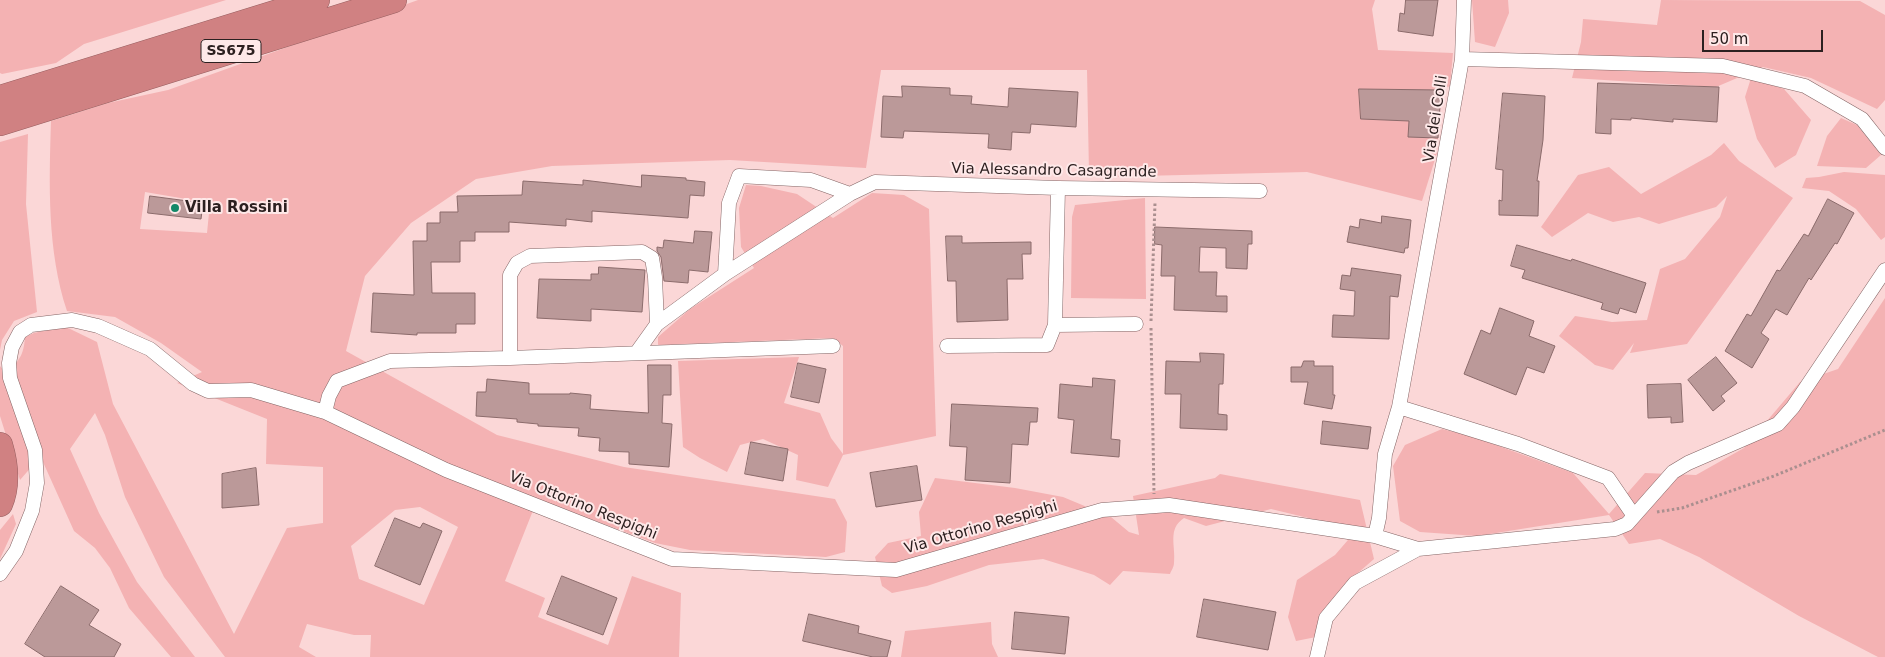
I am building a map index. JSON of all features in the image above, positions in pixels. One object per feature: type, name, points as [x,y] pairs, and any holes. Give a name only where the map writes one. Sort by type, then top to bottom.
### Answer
[{"type":"highway","name":"SS675","points":[[0,98],[12,89],[68,77],[317,0]]},
{"type":"highway","name":"SS675","points":[[10,120],[394,0]]},
{"type":"highway","points":[[0,445],[4,456],[6,476],[5,492],[0,504]]},
{"type":"street","points":[[1462,59],[1464,0]]},
{"type":"street","name":"Via dei Colli","points":[[1375,536],[1379,518],[1384,454],[1400,407],[1442,181],[1462,59],[1723,66],[1805,86],[1862,119],[1885,148]]},
{"type":"street","points":[[724,274],[729,203],[739,176],[811,180],[850,194]]},
{"type":"street","name":"Via Alessandro Casagrande","points":[[637,352],[657,324],[724,274],[850,194],[875,182],[1058,188],[1260,191]]},
{"type":"street","points":[[947,346],[1047,345],[1055,325],[1058,188]]},
{"type":"street","points":[[510,358],[510,275],[517,263],[530,256],[642,252],[652,258],[655,277],[657,324]]},
{"type":"street","points":[[1317,657],[1326,618],[1355,582],[1418,549],[1615,529],[1627,524],[1673,472],[1688,463],[1778,424],[1793,407],[1885,270]]},
{"type":"street","name":"Via Ottorino Respighi","points":[[0,574],[16,551],[32,511],[36,483],[35,450],[10,378],[9,363],[12,347],[20,332],[30,325],[72,320],[98,326],[150,349],[193,384],[208,391],[251,390],[325,412],[446,470],[672,559],[896,570],[1102,510],[1169,505],[1375,536],[1418,549]]},
{"type":"street","points":[[1055,325],[1136,324]]},
{"type":"street","points":[[325,412],[329,396],[337,381],[390,360],[510,358],[833,346]]},
{"type":"street","points":[[1400,407],[1518,444],[1608,478],[1634,516]]},
{"type":"path","points":[[1154,506],[1151,350],[1155,190]]},
{"type":"path","points":[[1634,516],[1682,508],[1774,476],[1885,430]]},
{"type":"shaded area","points":[[0,0],[226,0],[84,44],[56,63],[2,74],[0,73]]},
{"type":"shaded area","points":[[418,0],[1375,0],[1372,9],[1378,50],[1453,53],[1450,86],[1441,90],[1437,153],[1422,201],[1307,172],[1099,177],[1089,173],[1087,70],[881,70],[866,168],[730,160],[552,166],[476,179],[411,223],[365,276],[346,351],[497,435],[624,467],[835,499],[847,522],[845,552],[826,557],[690,550],[655,543],[547,503],[532,513],[505,581],[545,598],[538,617],[608,645],[632,576],[681,593],[679,657],[370,657],[371,635],[354,635],[307,624],[299,647],[316,657],[225,657],[164,577],[125,497],[105,435],[95,413],[70,449],[99,513],[137,582],[195,657],[171,657],[129,608],[110,568],[95,548],[74,531],[43,462],[33,465],[20,480],[0,416],[0,366],[4,371],[17,362],[22,353],[25,337],[64,326],[97,342],[113,404],[234,634],[287,528],[323,523],[323,467],[266,464],[267,419],[177,383],[202,372],[161,343],[115,317],[67,311],[60,288],[53,241],[50,193],[51,121],[108,103],[168,90]],"holes":[[[145,192],[210,203],[207,233],[140,229]],[[420,507],[458,527],[424,605],[359,579],[351,546],[395,510]]]},
{"type":"shaded area","points":[[1472,0],[1508,0],[1509,13],[1495,47],[1475,42]]},
{"type":"shaded area","points":[[1661,0],[1860,1],[1885,15],[1885,100],[1877,109],[1811,78],[1763,67],[1716,87],[1572,78],[1581,42],[1583,19],[1657,25]]},
{"type":"shaded area","points":[[1751,78],[1784,89],[1811,120],[1796,155],[1775,168],[1757,139],[1745,97]]},
{"type":"shaded area","points":[[1841,118],[1857,125],[1881,155],[1866,168],[1817,166],[1827,136]]},
{"type":"shaded area","points":[[28,134],[26,204],[37,312],[14,321],[2,340],[0,350],[0,142]]},
{"type":"shaded area","points":[[1724,143],[1739,161],[1793,198],[1687,344],[1630,353],[1634,343],[1613,370],[1595,365],[1559,336],[1575,316],[1612,322],[1647,320],[1660,269],[1685,259],[1720,217],[1727,196],[1716,207],[1659,224],[1639,217],[1613,222],[1588,213],[1552,237],[1541,227],[1578,175],[1609,167],[1641,194],[1711,155]]},
{"type":"shaded area","points":[[1844,172],[1885,175],[1885,237],[1881,240],[1856,209],[1829,191],[1802,188],[1806,178]]},
{"type":"shaded area","points":[[746,185],[761,186],[797,194],[833,218],[872,193],[904,195],[929,209],[936,436],[843,455],[828,487],[796,480],[798,455],[763,439],[740,445],[727,472],[683,447],[678,361],[799,357],[784,403],[820,413],[831,438],[843,454],[843,346],[833,338],[658,345],[658,337],[690,309],[754,268],[741,247],[739,208]]},
{"type":"shaded area","points":[[1145,198],[1146,299],[1071,298],[1072,217],[1075,205]]},
{"type":"shaded area","points":[[1885,298],[1885,657],[1878,657],[1799,616],[1699,557],[1660,539],[1629,544],[1609,515],[1477,536],[1420,532],[1400,521],[1393,466],[1405,445],[1442,429],[1474,437],[1573,473],[1609,514],[1645,473],[1696,475],[1744,448],[1800,382],[1838,369]]},
{"type":"shaded area","points":[[1220,474],[1360,500],[1374,559],[1343,586],[1316,637],[1296,641],[1288,617],[1297,580],[1335,555],[1348,540],[1325,522],[1271,509],[1206,526],[1184,518],[1179,522],[1174,533],[1174,564],[1170,574],[1123,571],[1110,585],[1094,575],[1043,559],[989,565],[927,586],[892,593],[882,586],[875,557],[888,543],[921,536],[919,512],[935,478],[1015,488],[1063,497],[1111,517],[1129,532],[1139,535],[1133,496],[1215,478]]},
{"type":"shaded area","points":[[13,514],[16,524],[0,559],[0,530]]},
{"type":"shaded area","points":[[991,622],[992,644],[998,657],[901,657],[905,631]]},
{"type":"building","points":[[1406,0],[1438,0],[1433,36],[1398,31],[1400,13],[1404,14]]},
{"type":"building","points":[[1598,83],[1719,87],[1717,122],[1673,119],[1673,122],[1631,118],[1631,120],[1611,119],[1611,134],[1596,133]]},
{"type":"building","points":[[902,86],[950,88],[950,95],[972,96],[971,104],[1008,107],[1009,88],[1078,92],[1076,127],[1031,124],[1030,133],[1012,132],[1011,150],[988,148],[989,134],[904,131],[903,138],[881,137],[883,96],[902,97]]},
{"type":"building","points":[[1359,89],[1441,90],[1438,138],[1408,137],[1409,121],[1361,119]]},
{"type":"building","points":[[1503,93],[1545,96],[1543,140],[1537,181],[1539,181],[1538,216],[1499,215],[1499,200],[1502,201],[1503,170],[1496,169]]},
{"type":"building","points":[[642,175],[686,178],[686,180],[705,182],[704,196],[690,195],[688,218],[592,211],[592,222],[566,219],[566,226],[509,222],[509,232],[475,232],[475,241],[460,241],[460,262],[431,262],[432,293],[475,293],[475,324],[456,324],[456,333],[417,333],[417,335],[371,332],[373,293],[414,295],[413,241],[427,241],[427,223],[440,223],[440,212],[458,212],[457,196],[522,195],[523,181],[583,185],[583,180],[641,187]]},
{"type":"building","name":"Villa Rossini","points":[[150,196],[203,203],[201,219],[148,213]]},
{"type":"building","points":[[1828,199],[1854,213],[1837,244],[1835,243],[1811,280],[1809,278],[1787,315],[1776,309],[1761,333],[1769,339],[1752,368],[1725,351],[1747,314],[1751,316],[1777,270],[1780,271],[1804,234],[1808,236]]},
{"type":"building","points":[[1382,216],[1411,220],[1408,248],[1405,248],[1404,253],[1347,242],[1350,226],[1359,228],[1360,219],[1381,223]]},
{"type":"building","points":[[1155,227],[1252,231],[1252,244],[1248,244],[1247,269],[1226,268],[1226,248],[1200,247],[1199,272],[1217,272],[1216,296],[1227,296],[1227,312],[1174,310],[1175,276],[1161,276],[1162,245],[1155,244]]},
{"type":"building","points":[[695,231],[712,232],[708,272],[689,270],[688,283],[664,281],[661,257],[657,247],[663,248],[664,240],[693,243]]},
{"type":"building","points":[[946,236],[962,236],[962,243],[1031,242],[1031,254],[1022,254],[1023,279],[1007,279],[1008,320],[957,322],[956,281],[948,281]]},
{"type":"building","points":[[1517,245],[1571,261],[1572,259],[1646,283],[1636,313],[1620,308],[1618,314],[1601,309],[1603,303],[1522,278],[1525,270],[1511,266]]},
{"type":"building","points":[[599,267],[645,270],[642,312],[591,309],[591,321],[537,318],[539,279],[591,280],[591,274],[598,274]]},
{"type":"building","points":[[1352,268],[1401,275],[1398,297],[1390,296],[1389,339],[1332,337],[1333,315],[1354,316],[1355,291],[1340,289],[1342,275],[1350,276]]},
{"type":"building","points":[[1500,308],[1534,321],[1529,336],[1555,346],[1544,373],[1527,367],[1516,395],[1464,374],[1481,330],[1490,334]]},
{"type":"building","points":[[1200,353],[1224,354],[1223,384],[1219,384],[1218,414],[1227,415],[1227,430],[1180,428],[1181,394],[1165,394],[1166,361],[1200,362]]},
{"type":"building","points":[[1716,357],[1737,383],[1721,396],[1725,401],[1713,411],[1688,380]]},
{"type":"building","points":[[1304,361],[1314,361],[1314,366],[1333,366],[1333,395],[1335,395],[1332,409],[1304,404],[1308,382],[1291,382],[1291,367],[1301,367]]},
{"type":"building","points":[[798,363],[826,369],[819,403],[791,397]]},
{"type":"building","points":[[648,365],[671,365],[671,395],[663,395],[662,423],[672,424],[669,467],[629,464],[629,452],[599,451],[600,438],[578,436],[579,428],[538,426],[538,424],[517,422],[517,419],[476,416],[477,392],[486,392],[487,379],[529,383],[529,394],[570,393],[591,395],[590,409],[648,413]]},
{"type":"building","points":[[1093,378],[1115,380],[1111,439],[1120,440],[1119,457],[1071,453],[1074,420],[1058,418],[1060,384],[1092,387]]},
{"type":"building","points":[[1681,384],[1683,422],[1671,423],[1671,417],[1648,418],[1647,385]]},
{"type":"building","points":[[952,404],[1038,408],[1037,422],[1030,422],[1028,445],[1012,444],[1010,483],[965,480],[967,447],[950,446]]},
{"type":"building","points":[[1323,421],[1371,427],[1368,449],[1321,444]]},
{"type":"building","points":[[751,442],[788,449],[783,481],[745,474]]},
{"type":"building","points":[[917,466],[922,500],[876,507],[870,473]]},
{"type":"building","points":[[256,468],[259,505],[222,508],[222,474]]},
{"type":"building","points":[[395,518],[420,528],[423,523],[442,531],[420,585],[375,566]]},
{"type":"building","points":[[562,576],[617,598],[603,635],[547,614]]},
{"type":"building","points":[[61,586],[99,610],[89,625],[121,644],[114,657],[45,657],[25,644]]},
{"type":"building","points":[[1204,599],[1276,612],[1268,650],[1197,637]]},
{"type":"building","points":[[1015,612],[1069,617],[1065,654],[1012,649]]},
{"type":"building","points":[[809,614],[859,626],[858,633],[891,641],[887,657],[873,657],[803,641]]},
{"type":"place","name":"Villa Rossini","points":[[175,208]]}]
